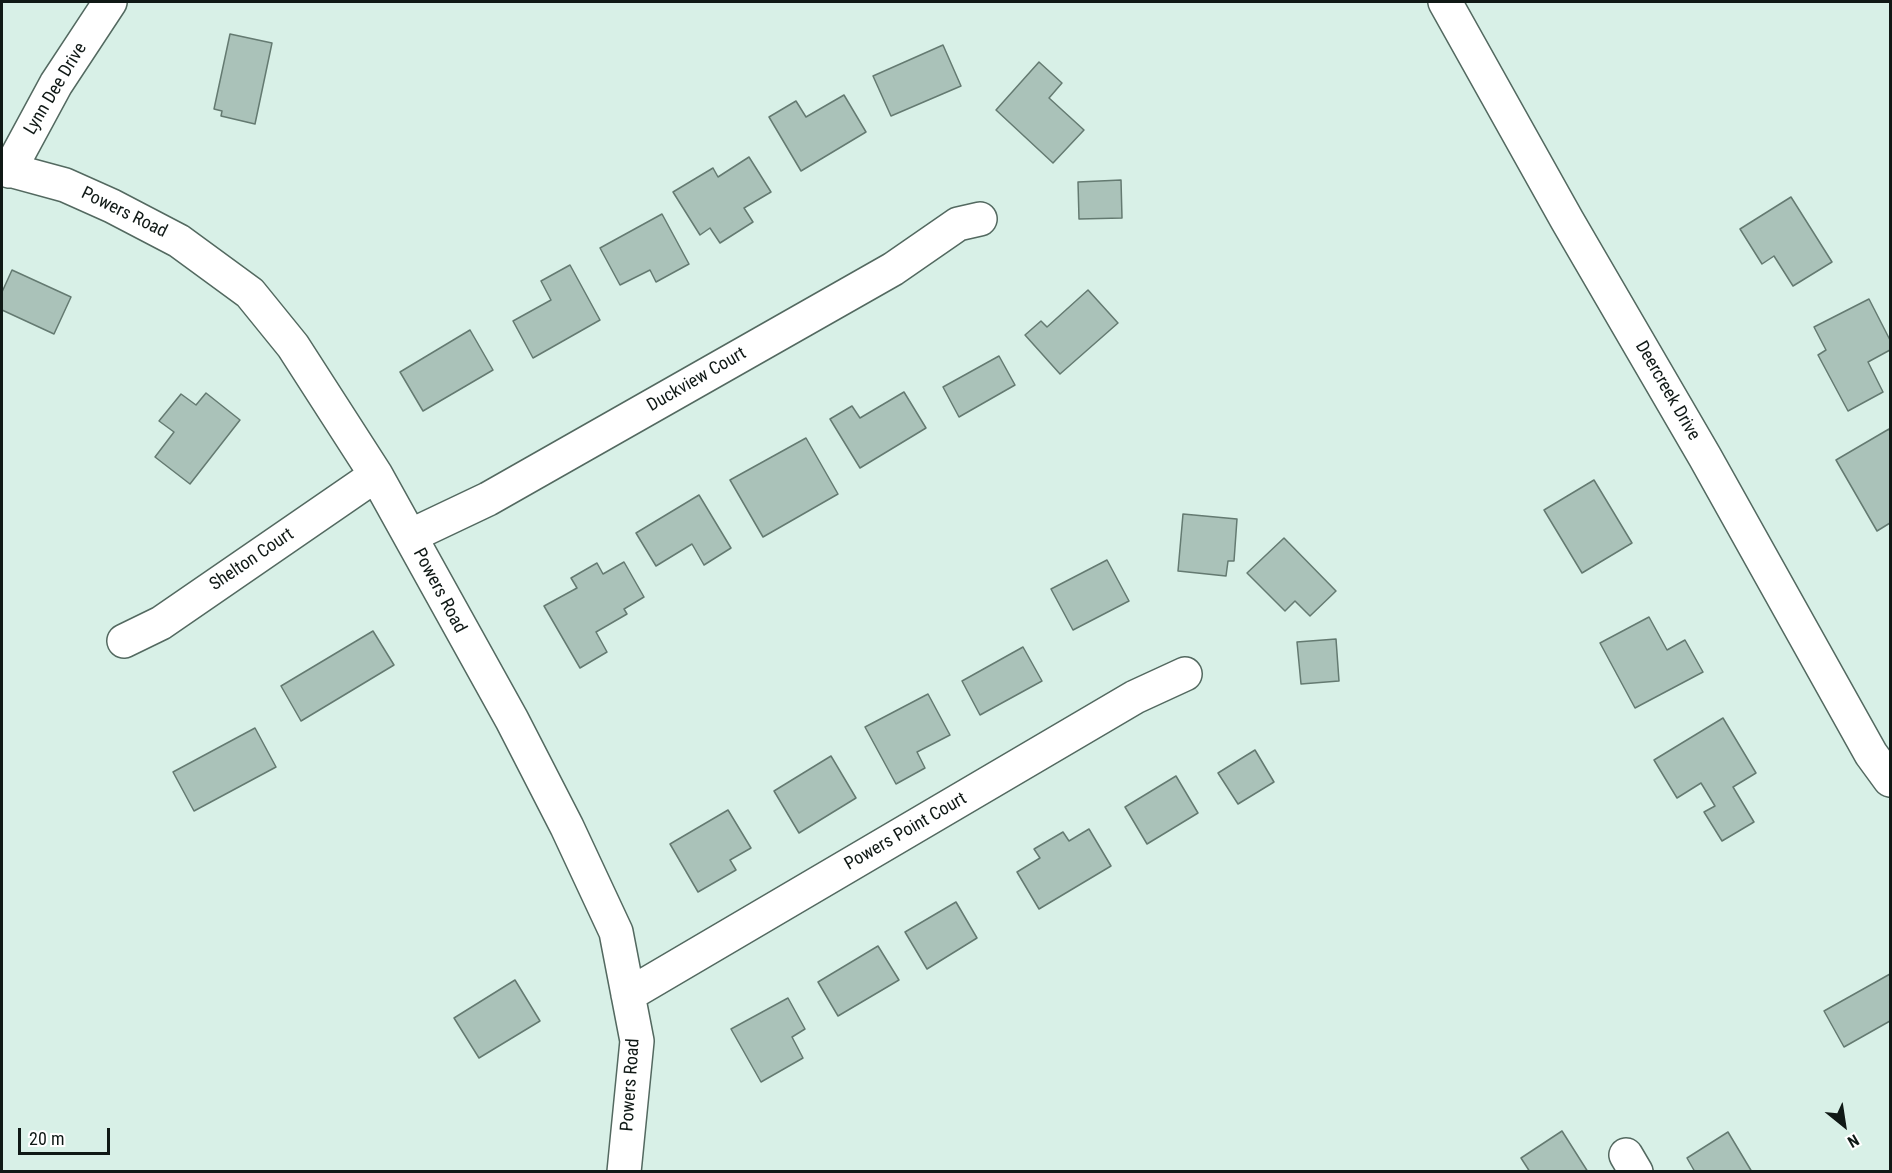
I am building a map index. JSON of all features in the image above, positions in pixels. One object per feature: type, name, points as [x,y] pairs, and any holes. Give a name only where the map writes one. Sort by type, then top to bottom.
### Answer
[{"type":"street","name":"Lynn Dee Drive","points":[[5,170],[56,84],[110,2]]},
{"type":"street","name":"Deercreek Drive","points":[[1445,2],[1705,457],[1871,754],[1890,780]]},
{"type":"street","name":"Powers Road","points":[[5,170],[65,185],[112,206],[179,241],[250,293],[293,346],[376,475],[512,720],[577,848],[616,932],[637,1041],[624,1172]]},
{"type":"street","name":"Duckview Court","points":[[410,536],[488,499],[893,269],[958,224],[980,219]]},
{"type":"street","name":"Shelton Court","points":[[124,641],[161,623],[376,475]]},
{"type":"street","name":"Powers Point Court","points":[[628,995],[1125,703],[1185,674]]},
{"type":"building","points":[[230,34],[272,43],[255,124],[221,116],[222,111],[214,109]]},
{"type":"building","points":[[943,45],[961,86],[891,116],[873,76]]},
{"type":"building","points":[[1039,62],[1062,83],[1049,98],[1084,130],[1053,163],[996,110]]},
{"type":"building","points":[[844,95],[866,132],[801,171],[769,117],[796,101],[806,117]]},
{"type":"building","points":[[749,157],[771,192],[744,208],[753,222],[720,243],[710,228],[700,235],[673,192],[713,168],[718,177]]},
{"type":"building","points":[[1121,180],[1122,218],[1079,219],[1078,182]]},
{"type":"building","points":[[1791,197],[1832,262],[1793,286],[1774,256],[1762,264],[1740,229]]},
{"type":"building","points":[[662,214],[689,264],[656,282],[650,270],[620,285],[600,248]]},
{"type":"building","points":[[570,265],[600,320],[533,358],[513,321],[551,300],[541,281]]},
{"type":"building","points":[[12,270],[71,297],[54,334],[2,310],[2,292]]},
{"type":"building","points":[[1088,290],[1118,323],[1060,374],[1025,335],[1041,321],[1047,327]]},
{"type":"building","points":[[1869,299],[1890,340],[1890,350],[1868,362],[1883,392],[1848,411],[1818,355],[1826,350],[1814,327]]},
{"type":"building","points":[[470,330],[493,370],[423,411],[400,372]]},
{"type":"building","points":[[999,356],[1015,385],[959,417],[943,387]]},
{"type":"building","points":[[904,392],[926,428],[860,468],[830,419],[852,406],[860,418]]},
{"type":"building","points":[[206,393],[240,420],[190,484],[155,457],[174,432],[159,421],[181,394],[196,405]]},
{"type":"building","points":[[1889,429],[1890,523],[1877,531],[1836,460]]},
{"type":"building","points":[[806,438],[838,494],[763,537],[730,480]]},
{"type":"building","points":[[1594,480],[1632,543],[1582,573],[1544,510]]},
{"type":"building","points":[[699,495],[731,548],[704,565],[692,544],[656,566],[636,533]]},
{"type":"building","points":[[1183,514],[1237,519],[1234,561],[1228,561],[1226,576],[1178,571]]},
{"type":"building","points":[[1284,538],[1336,591],[1310,616],[1295,601],[1285,611],[1247,573]]},
{"type":"building","points":[[1107,560],[1129,601],[1073,630],[1051,589]]},
{"type":"building","points":[[624,562],[644,597],[624,609],[627,614],[596,632],[607,652],[580,668],[544,606],[577,588],[571,578],[597,563],[603,574]]},
{"type":"building","points":[[1649,617],[1667,650],[1685,640],[1703,672],[1635,708],[1600,643]]},
{"type":"building","points":[[373,631],[394,665],[301,721],[281,686]]},
{"type":"building","points":[[1336,639],[1339,681],[1301,684],[1297,642]]},
{"type":"building","points":[[1023,647],[1042,681],[980,715],[962,681]]},
{"type":"building","points":[[928,694],[950,735],[917,752],[925,768],[896,784],[865,727]]},
{"type":"building","points":[[1723,718],[1756,773],[1733,787],[1754,822],[1722,841],[1704,812],[1715,806],[1701,783],[1677,798],[1654,760]]},
{"type":"building","points":[[255,728],[276,767],[194,811],[173,772]]},
{"type":"building","points":[[1255,750],[1274,782],[1238,804],[1218,773]]},
{"type":"building","points":[[831,756],[856,798],[799,833],[774,791]]},
{"type":"building","points":[[1176,776],[1198,813],[1147,844],[1125,807]]},
{"type":"building","points":[[728,810],[751,848],[730,860],[736,870],[698,892],[670,844]]},
{"type":"building","points":[[1089,829],[1111,866],[1039,909],[1017,872],[1040,858],[1034,849],[1063,832],[1069,841]]},
{"type":"building","points":[[956,902],[977,938],[927,969],[905,932]]},
{"type":"building","points":[[878,946],[899,980],[838,1016],[818,982]]},
{"type":"building","points":[[1890,974],[1890,1021],[1844,1047],[1824,1011]]},
{"type":"building","points":[[515,980],[540,1021],[479,1058],[454,1018]]},
{"type":"building","points":[[788,998],[805,1029],[792,1037],[803,1058],[761,1082],[731,1029]]},
{"type":"building","points":[[1562,1131],[1588,1172],[1530,1172],[1521,1158]]},
{"type":"building","points":[[1728,1132],[1752,1172],[1695,1172],[1687,1158]]}]
